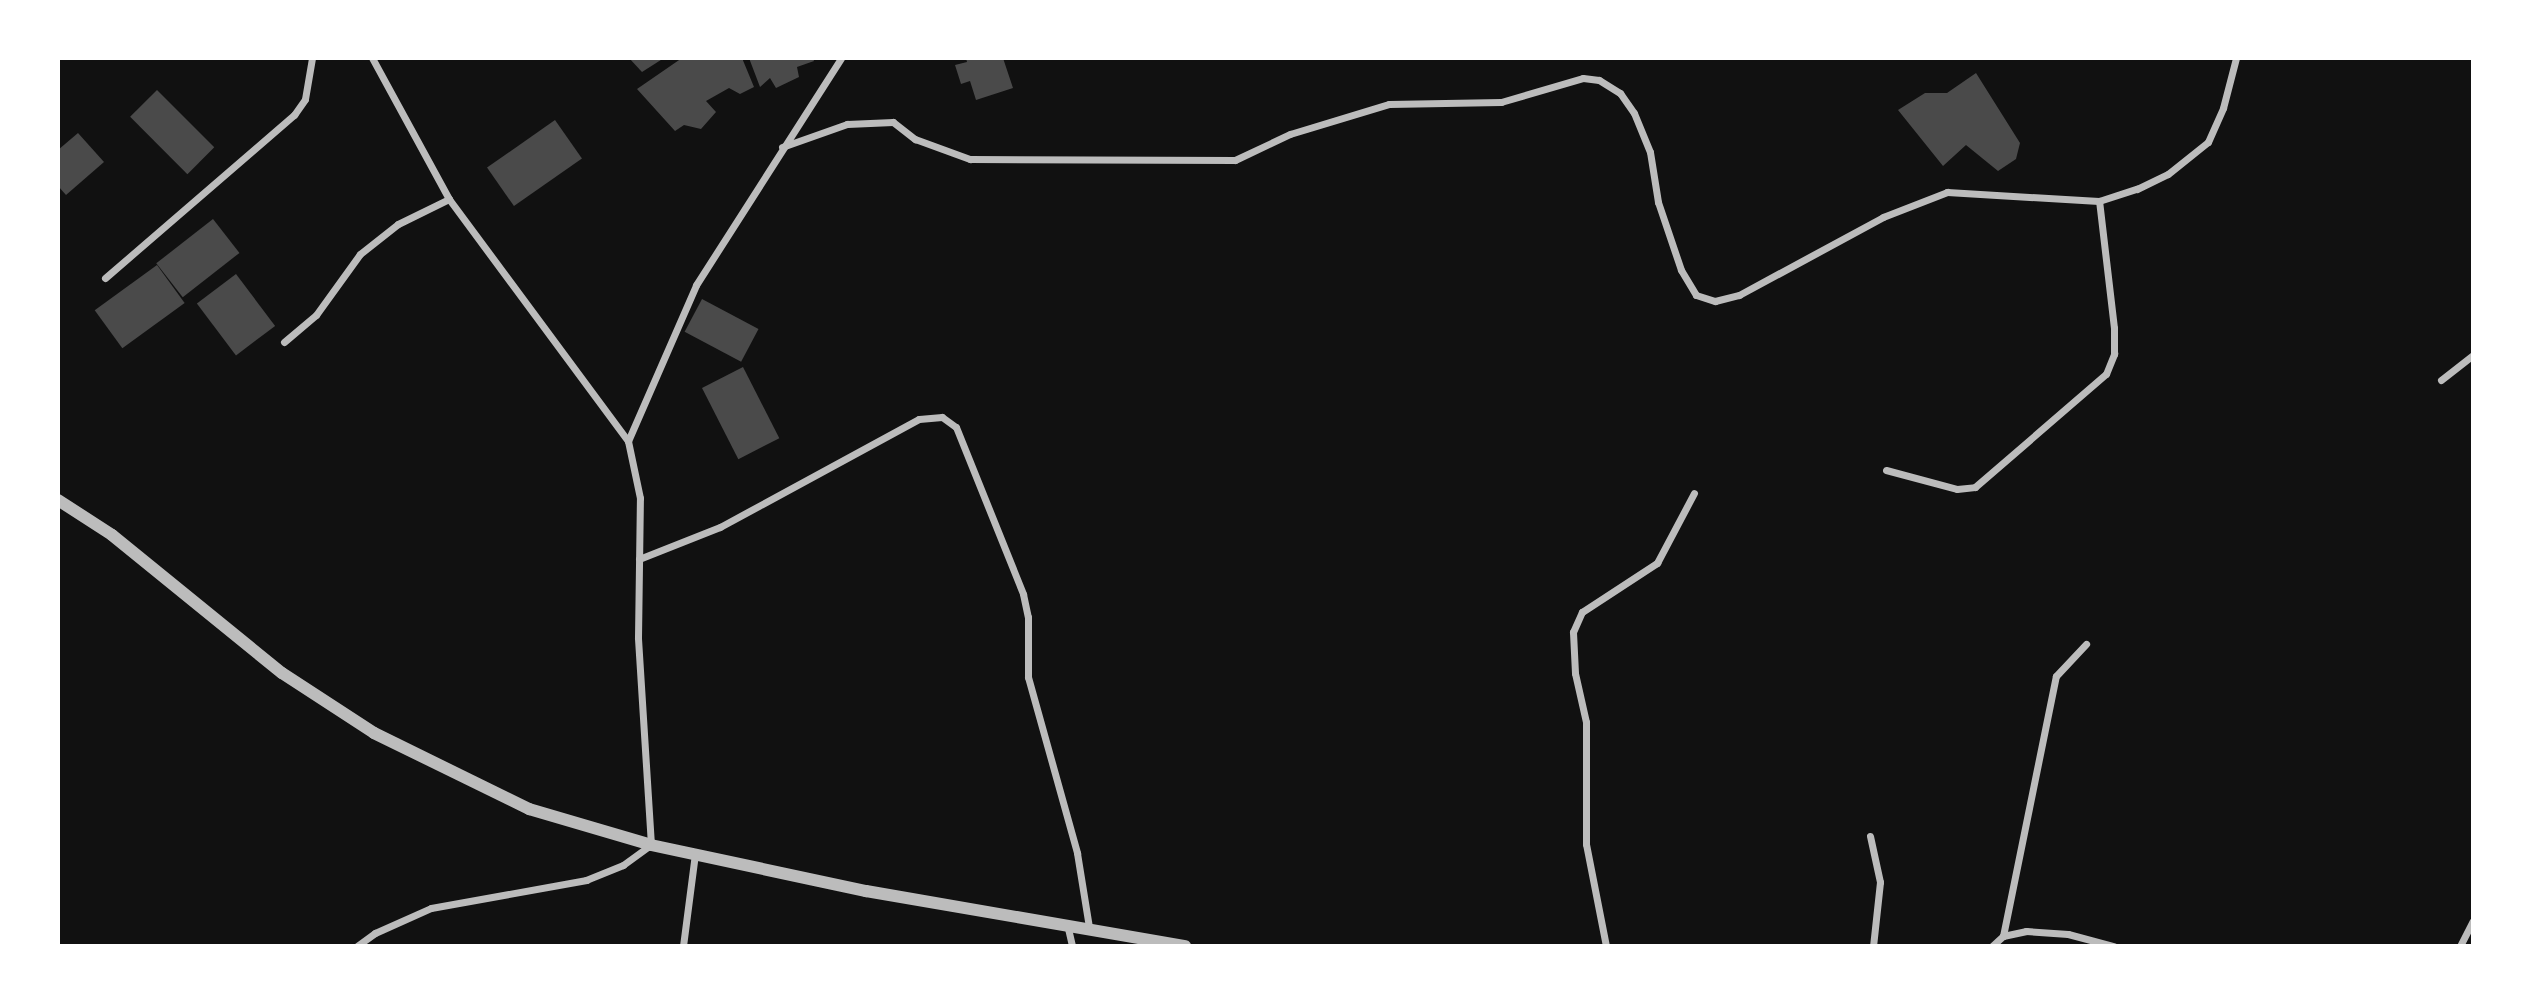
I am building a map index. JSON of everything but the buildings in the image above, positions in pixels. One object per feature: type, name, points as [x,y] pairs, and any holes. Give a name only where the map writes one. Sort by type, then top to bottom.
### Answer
[{"type":"street","points":[[105,278],[294,115],[305,99],[312,58]]},
{"type":"street","points":[[372,58],[449,199],[628,441],[640,498],[638,637],[651,845]]},
{"type":"street","points":[[628,441],[696,285],[841,58]]},
{"type":"street","points":[[782,147],[847,124],[893,122],[915,139],[970,159],[1235,160],[1290,134],[1389,104],[1502,102],[1583,78],[1599,80],[1620,93],[1638,122],[1681,270],[1696,295],[1715,302],[1739,295],[1883,217],[1947,192],[2099,201],[2168,174],[2208,142],[2223,108],[2236,58]]},
{"type":"street","points":[[284,342],[316,315],[360,254],[398,224],[449,199]]},
{"type":"street","points":[[1886,470],[1957,489],[1975,487],[2106,374],[2114,354],[2114,328],[2099,201]]},
{"type":"street","points":[[2441,380],[2473,355]]},
{"type":"street","points":[[639,559],[720,527],[919,419],[942,417],[956,427],[1023,594],[1028,617],[1028,677],[1077,853],[1089,927]]},
{"type":"street","points":[[1606,946],[1586,844],[1586,722],[1575,673],[1573,632],[1582,612],[1657,563],[1694,493]]},
{"type":"street","points":[[58,500],[111,535],[282,673],[374,733],[529,809],[651,845],[866,891],[1066,923],[1185,946]]},
{"type":"street","points":[[2003,936],[2056,676],[2086,644]]},
{"type":"street","points":[[1870,836],[1880,882],[1873,946]]},
{"type":"street","points":[[357,946],[375,933],[431,908],[586,880],[623,865],[651,845]]},
{"type":"street","points":[[683,946],[695,854]]},
{"type":"street","points":[[2460,946],[2473,921]]},
{"type":"street","points":[[1066,923],[1072,946]]},
{"type":"street","points":[[1992,946],[2003,936],[2026,931],[2068,934],[2113,946]]}]
